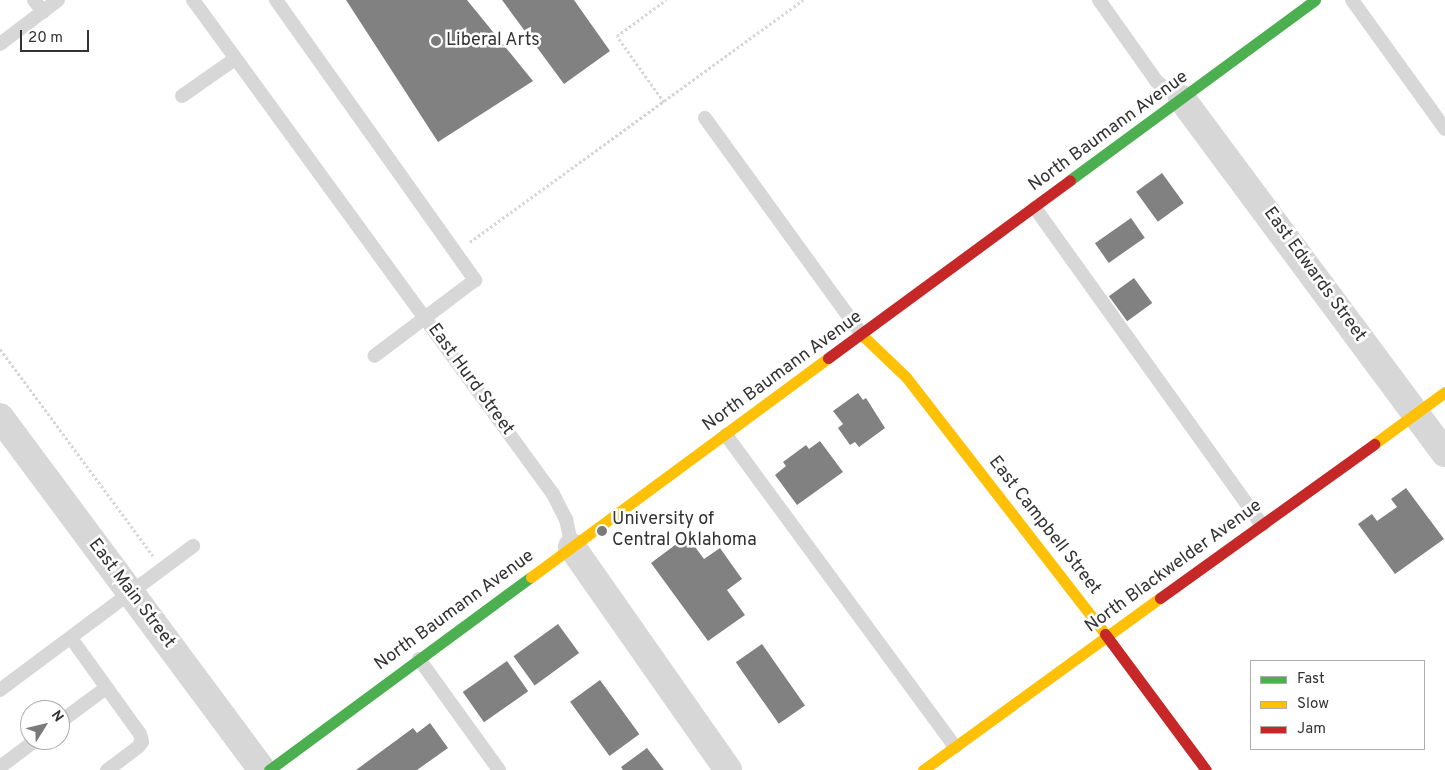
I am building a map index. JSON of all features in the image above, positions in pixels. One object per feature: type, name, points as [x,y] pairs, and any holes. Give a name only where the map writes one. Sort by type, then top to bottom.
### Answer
[{"type":"street","name":"North Baumann Avenue","points":[[269,770],[863,336],[1315,0]]},
{"type":"street","name":"East Edwards Street","points":[[1182,99],[1445,453]]},
{"type":"street","name":"East Campbell Street","points":[[863,336],[906,377],[1108,637],[1206,770]]},
{"type":"street","name":"North Blackwelder Avenue","points":[[923,770],[1445,392]]},
{"type":"street","name":"East Main Street","points":[[0,417],[262,770]]},
{"type":"street","name":"East Hurd Street","points":[[572,547],[728,770]]},
{"type":"lane","points":[[34,0],[43,12]]},
{"type":"lane","points":[[0,44],[58,0]]},
{"type":"lane","name":"East Hurd Street","points":[[193,0],[553,494],[566,519],[572,547]]},
{"type":"lane","points":[[276,0],[475,280],[374,356]]},
{"type":"lane","points":[[1099,0],[1157,82],[1182,99]]},
{"type":"lane","points":[[1352,0],[1445,129]]},
{"type":"lane","points":[[182,96],[235,59]]},
{"type":"lane","points":[[705,118],[863,336]]},
{"type":"lane","points":[[1035,208],[1262,525]]},
{"type":"lane","points":[[726,435],[955,747]]},
{"type":"lane","points":[[0,690],[193,546]]},
{"type":"lane","points":[[71,638],[140,734],[142,742],[107,770]]},
{"type":"lane","points":[[419,660],[499,770]]},
{"type":"lane","points":[[70,715],[106,688]]},
{"type":"lane","points":[[0,767],[23,750]]},
{"type":"path","points":[[664,102],[617,36],[666,0]]},
{"type":"path","points":[[455,252],[803,0]]},
{"type":"path","points":[[0,349],[163,569]]},
{"type":"building","name":"Liberal Arts","points":[[346,0],[467,0],[533,81],[438,142]]},
{"type":"building","name":"Liberal Arts","points":[[502,0],[574,0],[610,51],[564,84]]},
{"type":"building","points":[[1162,173],[1184,203],[1158,222],[1136,192]]},
{"type":"building","points":[[1131,218],[1145,238],[1109,263],[1095,243]]},
{"type":"building","points":[[1134,278],[1152,303],[1127,321],[1109,296]]},
{"type":"building","points":[[858,393],[863,400],[866,398],[885,428],[859,447],[855,442],[850,445],[838,428],[843,424],[833,411]]},
{"type":"building","points":[[820,441],[843,472],[797,505],[775,475],[786,466],[783,462],[806,445],[809,449]]},
{"type":"building","points":[[1406,488],[1444,539],[1395,574],[1358,524],[1372,514],[1377,521],[1397,507],[1391,499]]},
{"type":"building","points":[[687,536],[704,559],[720,548],[742,579],[727,590],[745,615],[708,641],[651,563]]},
{"type":"building","points":[[558,624],[579,653],[535,685],[514,656]]},
{"type":"building","points":[[762,644],[805,705],[779,724],[736,662]]},
{"type":"building","points":[[507,661],[528,691],[484,722],[463,692]]},
{"type":"building","points":[[600,680],[639,734],[609,756],[570,702]]},
{"type":"building","points":[[430,723],[448,748],[417,770],[356,770],[413,728],[417,733]]},
{"type":"building","points":[[647,748],[664,770],[623,770],[621,767]]},
{"type":"traffic: fast","points":[[1070,180],[1315,0]]},
{"type":"traffic: fast","points":[[269,770],[531,577]]},
{"type":"traffic: slow","points":[[863,336],[906,377],[1105,634]]},
{"type":"traffic: slow","points":[[531,577],[828,358]]},
{"type":"traffic: slow","points":[[1374,444],[1445,392]]},
{"type":"traffic: slow","points":[[923,770],[1160,598]]},
{"type":"traffic: jam","points":[[828,358],[1070,180]]},
{"type":"traffic: jam","points":[[1160,598],[1374,444]]},
{"type":"traffic: jam","points":[[1105,634],[1206,770]]},
{"type":"place","name":"Liberal Arts","points":[[436,41]]},
{"type":"place","name":"University of Central Oklahoma","points":[[602,531]]}]
